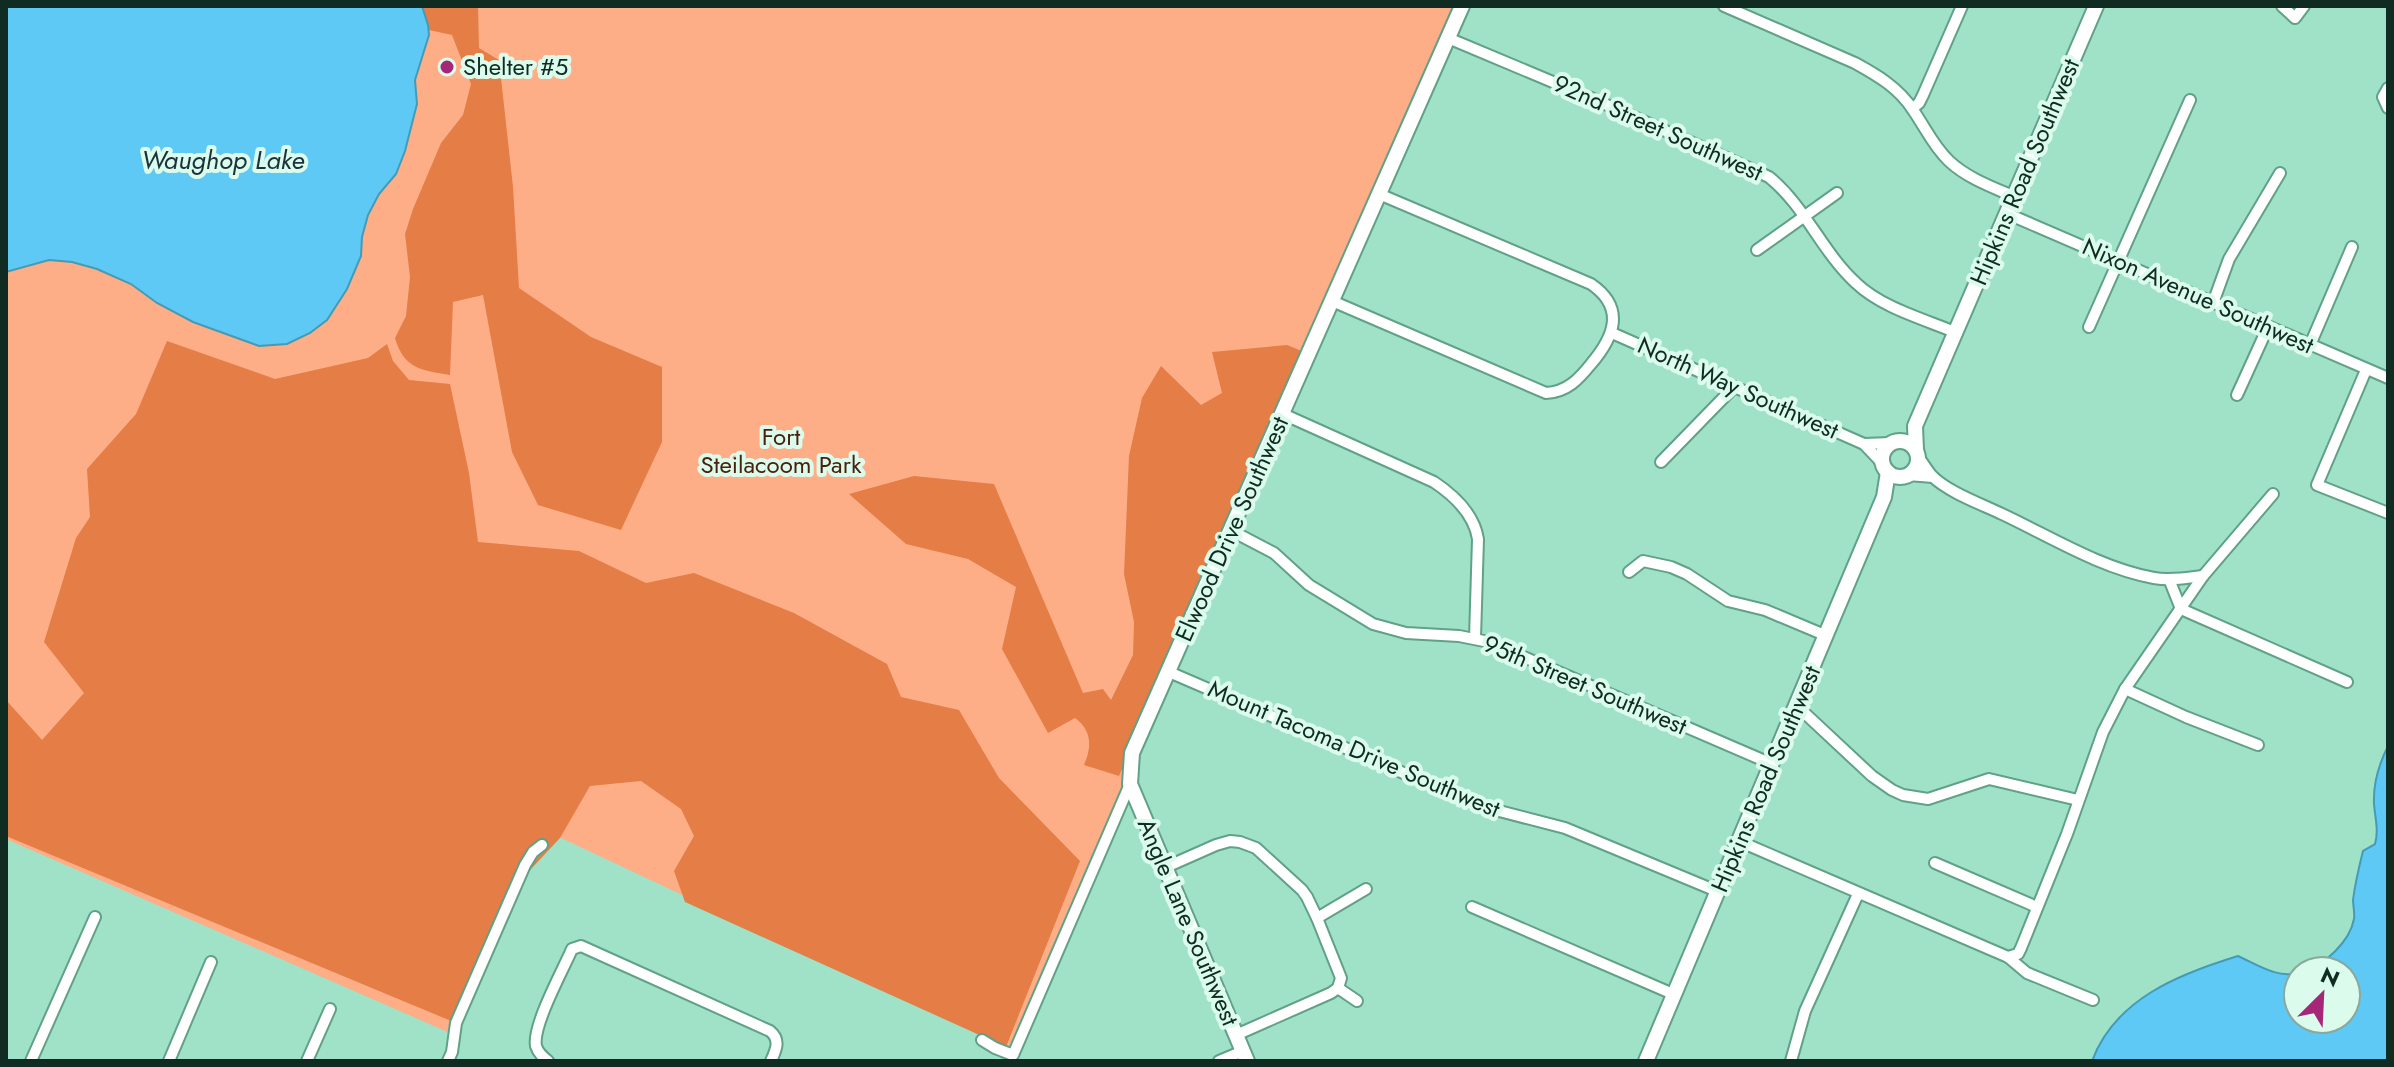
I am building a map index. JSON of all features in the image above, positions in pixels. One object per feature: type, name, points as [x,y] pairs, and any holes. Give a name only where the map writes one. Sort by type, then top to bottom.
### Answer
[{"type":"street","name":"Elwood Drive Southwest","points":[[982,1040],[1013,1055],[1130,784],[1132,753],[1462,6]]},
{"type":"street","points":[[1724,6],[1855,63],[1889,84],[1913,108],[1928,135],[1948,160],[1979,181],[2015,197]]},
{"type":"street","points":[[1913,108],[1923,95],[1962,6]]},
{"type":"street","name":"Hipkins Road Southwest","points":[[1894,442],[1915,426],[2096,6]]},
{"type":"street","points":[[2282,6],[2295,18],[2304,6]]},
{"type":"street","name":"92nd Street Southwest","points":[[1448,38],[1760,172],[1785,189],[1843,270],[1863,289],[1885,303],[1957,333]]},
{"type":"street","points":[[2388,88],[2383,97],[2388,108]]},
{"type":"street","points":[[2089,327],[2190,100]]},
{"type":"street","points":[[2213,303],[2229,259],[2280,173]]},
{"type":"street","points":[[1757,250],[1837,193]]},
{"type":"street","name":"North Way Southwest","points":[[1379,194],[1591,284],[1605,296],[1610,306],[1612,333],[1864,444],[1895,472]]},
{"type":"street","name":"Nixon Avenue Southwest","points":[[2008,214],[2388,378]]},
{"type":"street","points":[[2310,345],[2352,247]]},
{"type":"street","points":[[1332,301],[1546,393],[1561,390],[1577,380],[1612,333]]},
{"type":"street","points":[[2237,395],[2268,327]]},
{"type":"street","points":[[2366,370],[2317,485],[2388,513]]},
{"type":"street","points":[[1661,462],[1734,387]]},
{"type":"street","points":[[1283,414],[1434,482],[1461,506],[1475,524],[1478,539],[1475,638]]},
{"type":"street","name":"Hipkins Road Southwest","points":[[1915,426],[1917,453]]},
{"type":"street","points":[[1895,472],[1883,452],[1894,442],[1908,442],[1933,477]]},
{"type":"street","name":"North Way Southwest","points":[[1864,444],[1894,442]]},
{"type":"street","points":[[1895,472],[1916,467],[1917,453]]},
{"type":"street","points":[[1895,472],[1933,477],[1971,500],[2088,556],[2136,574],[2169,579],[2203,576]]},
{"type":"street","name":"Hipkins Road Southwest","points":[[1646,1061],[1895,472]]},
{"type":"street","points":[[2008,957],[2018,954],[2067,834],[2103,732],[2125,689],[2203,576],[2273,494]]},
{"type":"street","name":"95th Street Southwest","points":[[1230,530],[1274,553],[1309,585],[1373,624],[1406,633],[1475,638],[1772,764]]},
{"type":"street","points":[[1629,572],[1643,561],[1671,567],[1728,601],[1765,610],[1827,636]]},
{"type":"street","points":[[2169,579],[2181,609],[2347,682]]},
{"type":"street","name":"Mount Tacoma Drive Southwest","points":[[1169,672],[1480,806],[1565,828],[1719,892]]},
{"type":"street","points":[[2125,689],[2258,745]]},
{"type":"street","points":[[1797,706],[1872,776],[1911,798],[1935,798],[1989,779],[2078,800]]},
{"type":"street","name":"Angle Lane Southwest","points":[[1130,784],[1245,1056]]},
{"type":"street","points":[[1164,868],[1230,841],[1251,845],[1302,890],[1317,918],[1341,978],[1338,988],[1236,1035]]},
{"type":"street","points":[[1741,842],[2008,957],[2027,973],[2093,1000]]},
{"type":"street","points":[[448,1061],[460,1015],[525,865],[542,845]]},
{"type":"street","points":[[1935,863],[2037,907]]},
{"type":"street","points":[[1317,918],[1366,889]]},
{"type":"street","points":[[1791,1061],[1810,999],[1858,894]]},
{"type":"street","points":[[1472,907],[1673,994]]},
{"type":"street","points":[[31,1061],[95,917]]},
{"type":"street","points":[[548,1061],[537,1050],[538,1026],[572,949],[581,946],[770,1031],[776,1036],[778,1047],[771,1061]]},
{"type":"street","points":[[169,1061],[211,962]]},
{"type":"street","points":[[1338,988],[1357,1001]]},
{"type":"street","points":[[307,1061],[330,1009]]},
{"type":"street","points":[[1219,1061],[1245,1056]]},
{"type":"green space","name":"Fort Steilacoom Park","points":[[6,6],[1458,6],[1012,1050],[542,829],[450,1033],[6,839]]},
{"type":"shaded area","points":[[422,6],[478,6],[479,48],[499,60],[513,187],[519,288],[591,337],[662,367],[662,442],[621,530],[538,505],[512,452],[483,295],[453,302],[450,375],[409,362],[395,338],[406,316],[410,277],[405,234],[441,143],[463,115],[471,84],[452,35],[429,30]]},
{"type":"shaded area","points":[[167,341],[275,379],[368,358],[387,344],[393,361],[409,380],[450,384],[469,473],[478,542],[579,551],[646,583],[694,573],[794,613],[887,664],[901,697],[959,710],[999,778],[1080,861],[1006,1047],[685,902],[674,871],[694,836],[681,809],[641,781],[590,786],[560,838],[517,884],[456,1023],[6,836],[6,700],[42,740],[84,693],[44,642],[76,538],[90,517],[87,469],[136,414]]},
{"type":"shaded area","points":[[1287,345],[1304,352],[1119,776],[1084,765],[1089,745],[1085,728],[1075,718],[1048,733],[1002,649],[1016,587],[968,559],[906,544],[849,494],[914,476],[994,484],[1083,693],[1103,689],[1111,700],[1133,655],[1134,622],[1124,574],[1129,456],[1142,398],[1161,366],[1201,405],[1222,393],[1212,352]]},
{"type":"water","name":"Waughop Lake","points":[[6,6],[422,6],[429,35],[415,80],[417,104],[405,151],[396,174],[379,194],[368,215],[361,256],[347,289],[327,320],[310,333],[287,344],[259,346],[193,322],[157,303],[131,284],[97,269],[49,260],[6,272]]},
{"type":"water","points":[[2388,746],[2388,1061],[2092,1061],[2102,1039],[2133,1005],[2172,981],[2238,956],[2282,974],[2282,1035],[2362,1035],[2362,955],[2330,955],[2352,927],[2353,900],[2363,851],[2375,844],[2374,789]]},
{"type":"place","name":"Shelter #5","points":[[447,67]]}]
